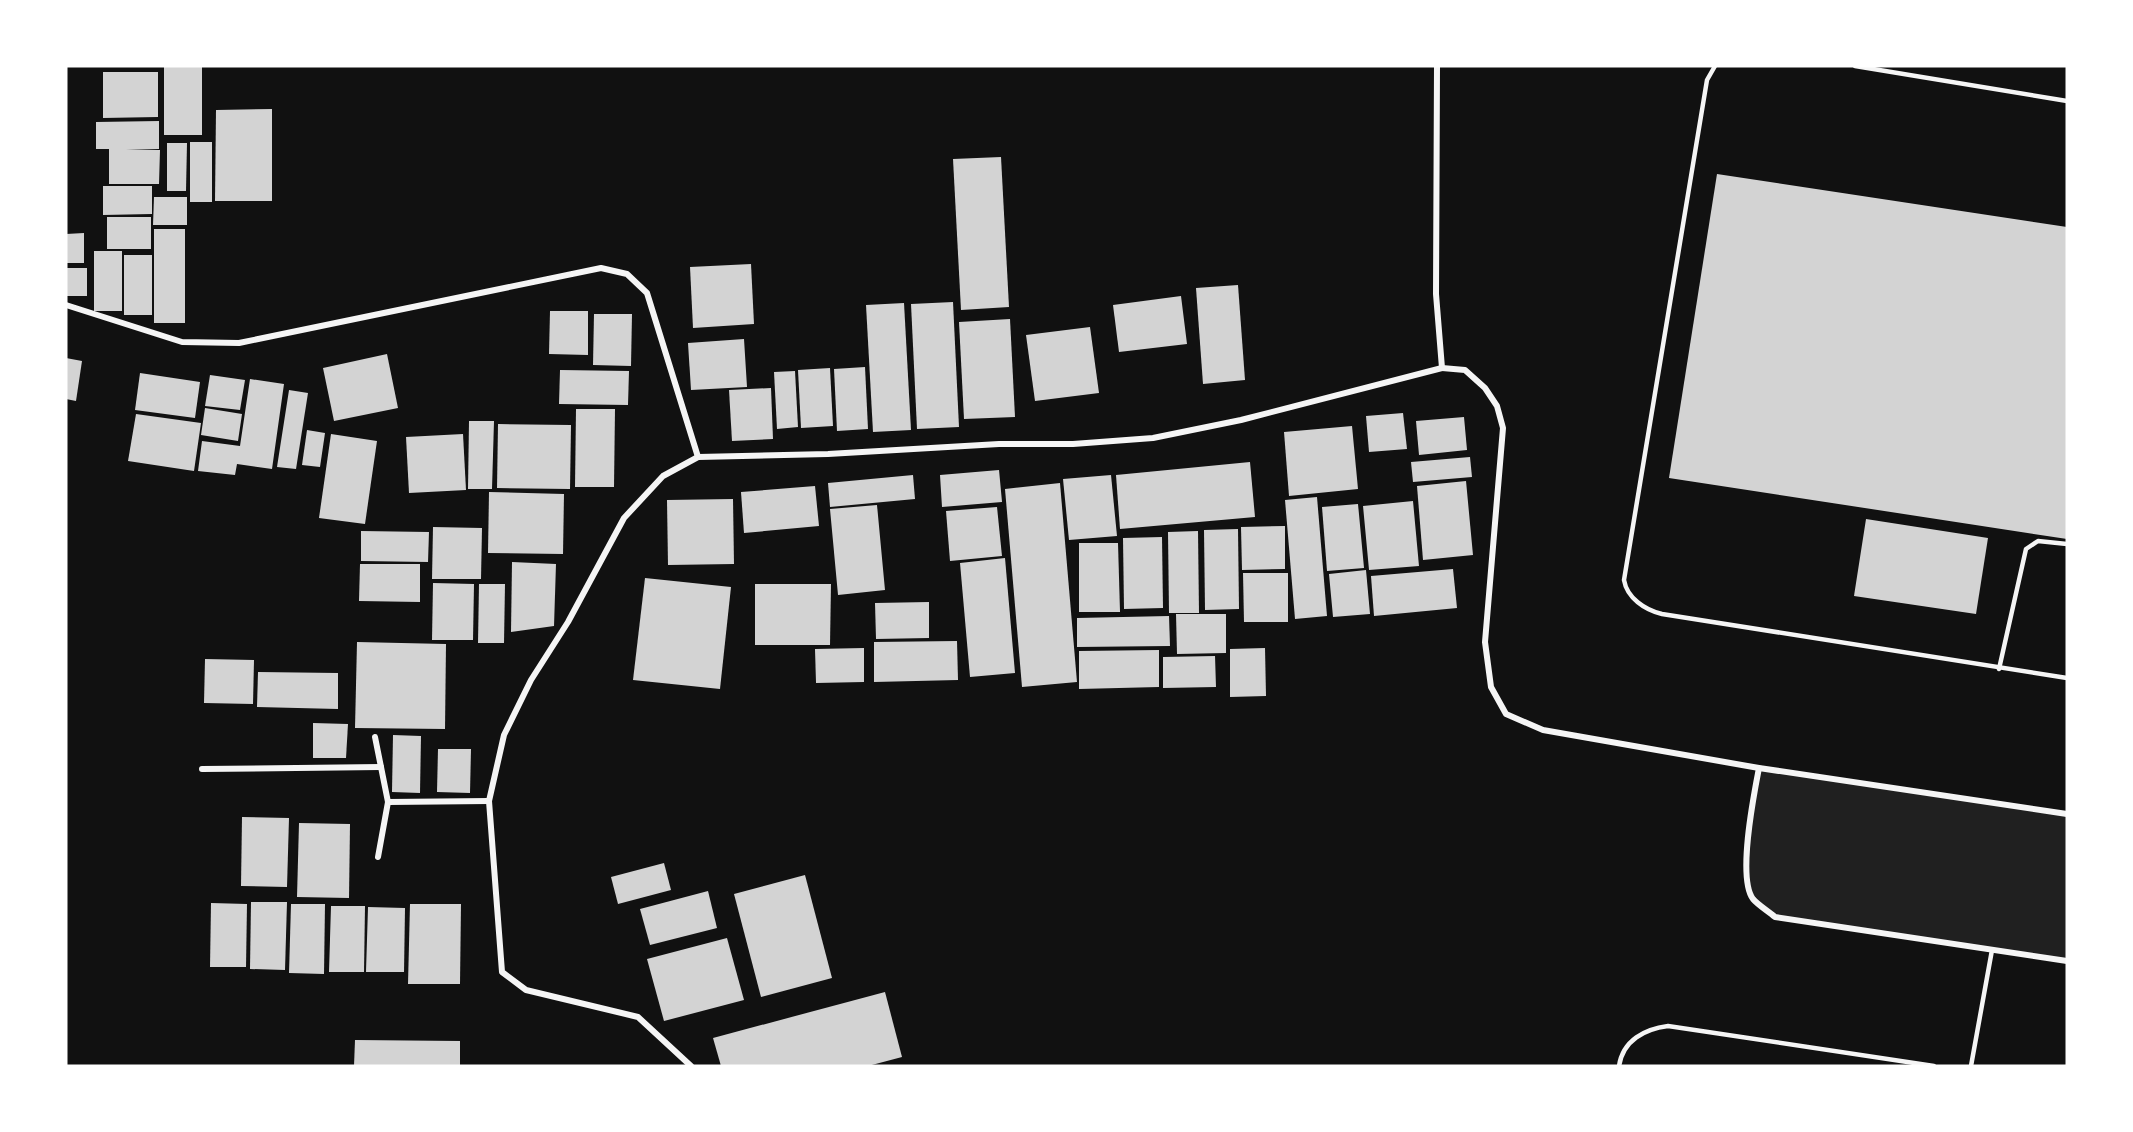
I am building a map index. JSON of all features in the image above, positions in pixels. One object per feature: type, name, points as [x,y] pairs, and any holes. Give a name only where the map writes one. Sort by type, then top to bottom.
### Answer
[{"type":"street","points":[[1437,66],[1436,294],[1442,368]]},
{"type":"street","points":[[66,305],[183,342],[239,344],[600,268],[627,274],[647,293],[698,457]]},
{"type":"street","points":[[692,1066],[638,1017],[526,990],[502,972],[489,801],[504,735],[531,680],[568,622],[624,518],[663,476],[698,457],[828,454],[999,444],[1072,444],[1153,438],[1241,420],[1442,368],[1465,369],[1485,388],[1497,406],[1503,428],[1485,642],[1491,687],[1506,714],[1542,730],[1759,768],[2067,814]]},
{"type":"street","points":[[375,736],[388,802],[378,857]]},
{"type":"street","points":[[202,769],[381,767]]},
{"type":"street","points":[[1759,768],[1749,820],[1745,869],[1752,898],[1775,916],[2067,961]]},
{"type":"street","points":[[388,802],[489,801]]},
{"type":"lane","points":[[1715,66],[1707,80],[1624,580],[1625,586],[1649,610],[1662,614],[2067,678]]},
{"type":"lane","points":[[1855,66],[2067,100]]},
{"type":"lane","points":[[1999,669],[2026,549],[2038,541],[2067,544]]},
{"type":"lane","points":[[1971,1066],[1992,950]]},
{"type":"lane","points":[[1619,1066],[1620,1057],[1634,1038],[1647,1030],[1668,1026],[1934,1066]]},
{"type":"shaded area","points":[[1759,768],[2067,815],[2067,961],[1775,917],[1752,898],[1745,869]]},
{"type":"building","points":[[164,66],[202,66],[202,135],[164,135]]},
{"type":"building","points":[[103,72],[158,72],[158,117],[103,118]]},
{"type":"building","points":[[272,109],[272,201],[215,201],[216,110]]},
{"type":"building","points":[[159,121],[159,149],[126,150],[160,150],[159,184],[109,184],[109,149],[96,149],[96,122]]},
{"type":"building","points":[[190,142],[212,142],[212,202],[190,202]]},
{"type":"building","points":[[167,143],[187,143],[186,191],[167,191]]},
{"type":"building","points":[[1001,157],[1009,307],[961,310],[953,159]]},
{"type":"building","points":[[1717,174],[2067,227],[2067,539],[1669,478]]},
{"type":"building","points":[[103,186],[152,186],[152,214],[103,215]]},
{"type":"building","points":[[154,197],[187,197],[187,225],[153,225]]},
{"type":"building","points":[[107,217],[151,217],[151,249],[107,249]]},
{"type":"building","points":[[154,229],[185,229],[185,323],[154,323]]},
{"type":"building","points":[[84,233],[84,263],[66,263],[66,234]]},
{"type":"building","points":[[94,251],[122,251],[122,311],[94,311]]},
{"type":"building","points":[[124,255],[152,255],[152,315],[124,315]]},
{"type":"building","points":[[751,264],[754,324],[693,328],[690,267]]},
{"type":"building","points":[[66,268],[87,268],[87,296],[66,296]]},
{"type":"building","points":[[1238,285],[1245,380],[1203,384],[1196,288]]},
{"type":"building","points":[[1181,296],[1187,344],[1119,352],[1113,305]]},
{"type":"building","points":[[953,302],[959,427],[917,429],[911,304]]},
{"type":"building","points":[[904,303],[911,430],[873,432],[866,305]]},
{"type":"building","points":[[550,311],[588,311],[588,355],[549,354]]},
{"type":"building","points":[[594,314],[632,314],[631,366],[593,365]]},
{"type":"building","points":[[1010,319],[1015,417],[964,419],[959,322]]},
{"type":"building","points":[[1090,327],[1099,393],[1035,401],[1026,335]]},
{"type":"building","points":[[744,339],[747,387],[691,390],[688,343]]},
{"type":"building","points":[[387,354],[398,408],[334,421],[323,368]]},
{"type":"building","points":[[66,358],[82,361],[76,401],[66,399]]},
{"type":"building","points":[[865,367],[868,429],[837,431],[834,369]]},
{"type":"building","points":[[830,368],[833,426],[801,428],[798,370]]},
{"type":"building","points":[[560,370],[629,371],[628,405],[559,404]]},
{"type":"building","points":[[795,371],[798,427],[777,429],[774,372]]},
{"type":"building","points":[[140,373],[200,382],[195,418],[135,410]]},
{"type":"building","points":[[210,375],[245,380],[240,410],[205,406]]},
{"type":"building","points":[[250,379],[284,384],[272,469],[237,464],[235,475],[198,471],[202,441],[240,446]]},
{"type":"building","points":[[771,388],[773,439],[732,441],[729,390]]},
{"type":"building","points":[[289,390],[308,393],[296,469],[277,467]]},
{"type":"building","points":[[205,408],[242,414],[238,441],[201,435]]},
{"type":"building","points":[[576,409],[615,409],[614,487],[575,487]]},
{"type":"building","points":[[1403,413],[1407,449],[1369,452],[1366,416]]},
{"type":"building","points":[[136,414],[201,423],[194,471],[128,461]]},
{"type":"building","points":[[1464,417],[1467,450],[1419,455],[1416,421]]},
{"type":"building","points":[[469,421],[494,421],[492,489],[468,489]]},
{"type":"building","points":[[498,424],[571,425],[570,489],[497,488]]},
{"type":"building","points":[[1352,426],[1358,489],[1289,496],[1284,432]]},
{"type":"building","points":[[307,430],[325,433],[320,467],[302,465]]},
{"type":"building","points":[[331,434],[377,441],[365,524],[319,518]]},
{"type":"building","points":[[463,434],[466,490],[409,493],[406,437]]},
{"type":"building","points":[[1470,457],[1472,477],[1413,482],[1411,462]]},
{"type":"building","points":[[1250,462],[1255,517],[1120,529],[1116,475]]},
{"type":"building","points":[[999,470],[1002,502],[942,507],[940,475]]},
{"type":"building","points":[[913,475],[915,499],[830,507],[828,483]]},
{"type":"building","points":[[1111,475],[1117,536],[1069,540],[1063,479]]},
{"type":"building","points":[[1466,481],[1473,555],[1423,560],[1417,486]]},
{"type":"building","points":[[1060,483],[1077,682],[1022,687],[1005,489]]},
{"type":"building","points":[[815,486],[819,526],[744,533],[741,492]]},
{"type":"building","points":[[489,492],[564,494],[563,554],[488,553]]},
{"type":"building","points":[[1317,497],[1327,616],[1295,619],[1285,500]]},
{"type":"building","points":[[733,499],[734,564],[668,565],[667,500]]},
{"type":"building","points":[[1413,501],[1419,566],[1369,570],[1363,506]]},
{"type":"building","points":[[1358,504],[1364,568],[1327,571],[1322,507]]},
{"type":"building","points":[[877,505],[885,590],[838,595],[830,509]]},
{"type":"building","points":[[997,507],[1002,556],[950,561],[946,511]]},
{"type":"building","points":[[1866,519],[1988,538],[1976,614],[1854,596]]},
{"type":"building","points":[[1285,526],[1285,569],[1242,570],[1241,527]]},
{"type":"building","points":[[433,527],[482,528],[481,579],[432,579]]},
{"type":"building","points":[[1238,529],[1239,609],[1205,610],[1204,530]]},
{"type":"building","points":[[361,531],[429,532],[428,562],[361,561]]},
{"type":"building","points":[[1198,531],[1199,613],[1169,613],[1168,532]]},
{"type":"building","points":[[1162,537],[1163,608],[1124,609],[1123,538]]},
{"type":"building","points":[[1079,543],[1118,543],[1120,612],[1079,612]]},
{"type":"building","points":[[1005,558],[1015,673],[970,677],[960,563]]},
{"type":"building","points":[[512,562],[556,564],[554,626],[511,632]]},
{"type":"building","points":[[360,564],[420,564],[420,602],[359,601]]},
{"type":"building","points":[[1453,569],[1457,608],[1374,616],[1371,576]]},
{"type":"building","points":[[1366,570],[1370,614],[1333,617],[1329,574]]},
{"type":"building","points":[[1243,573],[1288,573],[1288,622],[1244,622]]},
{"type":"building","points":[[645,578],[731,587],[720,689],[633,680]]},
{"type":"building","points":[[433,583],[474,584],[473,640],[432,640]]},
{"type":"building","points":[[479,584],[505,584],[504,643],[478,643]]},
{"type":"building","points":[[755,584],[831,584],[830,645],[755,645]]},
{"type":"building","points":[[929,602],[929,638],[876,639],[875,603]]},
{"type":"building","points":[[1176,614],[1226,614],[1226,653],[1177,654]]},
{"type":"building","points":[[1169,616],[1170,646],[1077,647],[1077,618]]},
{"type":"building","points":[[957,641],[958,680],[874,682],[874,642]]},
{"type":"building","points":[[357,642],[446,644],[445,729],[355,728]]},
{"type":"building","points":[[864,648],[864,682],[816,683],[815,649]]},
{"type":"building","points":[[1265,648],[1266,696],[1230,697],[1230,649]]},
{"type":"building","points":[[1159,650],[1159,687],[1079,689],[1079,651]]},
{"type":"building","points":[[1215,656],[1216,687],[1163,688],[1163,657]]},
{"type":"building","points":[[205,659],[254,660],[253,704],[204,703]]},
{"type":"building","points":[[258,672],[338,673],[338,709],[257,707]]},
{"type":"building","points":[[313,723],[348,724],[346,758],[313,758]]},
{"type":"building","points":[[393,735],[421,736],[420,793],[392,792]]},
{"type":"building","points":[[438,749],[471,749],[470,793],[437,792]]},
{"type":"building","points":[[242,817],[289,818],[287,887],[241,886]]},
{"type":"building","points":[[299,823],[350,824],[349,898],[297,897]]},
{"type":"building","points":[[664,863],[671,890],[618,904],[611,877]]},
{"type":"building","points":[[805,875],[832,978],[761,997],[734,894]]},
{"type":"building","points":[[708,891],[717,928],[650,945],[640,909]]},
{"type":"building","points":[[251,902],[287,902],[285,970],[250,969]]},
{"type":"building","points":[[211,903],[247,904],[246,967],[210,967]]},
{"type":"building","points":[[291,904],[325,904],[324,974],[289,973]]},
{"type":"building","points":[[410,904],[461,904],[460,984],[408,984]]},
{"type":"building","points":[[331,906],[365,906],[364,972],[329,972]]},
{"type":"building","points":[[368,907],[405,908],[404,972],[366,972]]},
{"type":"building","points":[[727,938],[744,1000],[664,1021],[647,959]]},
{"type":"building","points":[[885,992],[902,1057],[868,1066],[721,1066],[713,1038]]},
{"type":"building","points":[[355,1040],[460,1041],[460,1066],[354,1066]]}]
